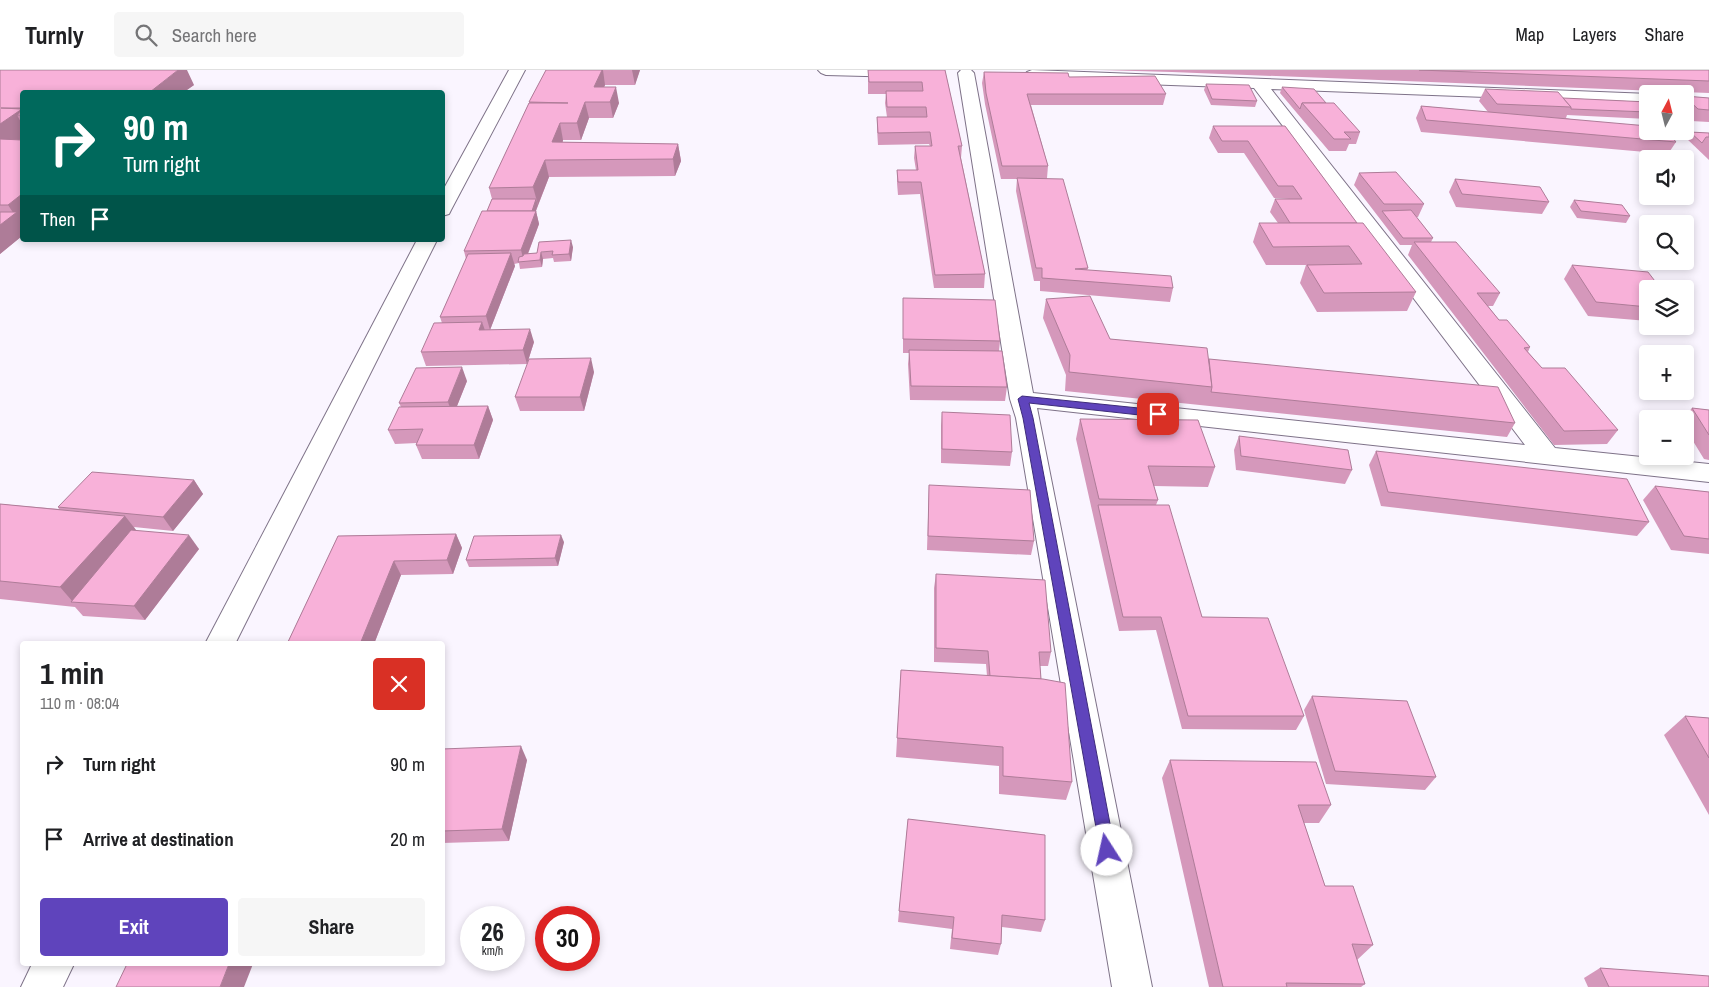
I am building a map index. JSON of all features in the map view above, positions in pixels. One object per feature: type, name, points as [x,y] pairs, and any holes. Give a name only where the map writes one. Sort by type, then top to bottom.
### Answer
[{"type":"street","points":[[445,204],[517,70]]},
{"type":"street","points":[[826,70],[919,72]]},
{"type":"street","points":[[966,73],[1022,399],[1028,418],[1132,987]]},
{"type":"street","points":[[1015,75],[1639,98]]},
{"type":"street","points":[[1258,84],[1546,454]]},
{"type":"street","points":[[222,641],[426,242]]},
{"type":"street","points":[[1022,399],[1709,473]]},
{"type":"street","points":[[42,987],[53,966]]},
{"type":"building","points":[[0,70],[178,70],[153,90],[20,90],[20,108],[1,108],[20,110],[0,124]]},
{"type":"building","points":[[546,70],[602,70],[594,87],[616,87],[610,102],[585,102],[577,123],[560,123],[552,142],[678,144],[673,159],[545,160],[533,187],[489,188],[529,103],[568,103],[529,102]]},
{"type":"building","points":[[868,70],[945,70],[962,146],[958,146],[985,274],[935,275],[921,182],[898,182],[897,170],[918,170],[915,146],[932,146],[930,132],[878,133],[877,117],[927,117],[926,107],[887,107],[886,91],[923,91],[922,82],[869,82]]},
{"type":"building","points":[[1419,70],[1709,70],[1709,81]]},
{"type":"building","points":[[984,72],[1068,73],[1069,77],[1155,76],[1166,94],[1027,94],[1048,166],[1002,166],[986,93]]},
{"type":"building","points":[[1206,84],[1249,85],[1257,101],[1212,99]]},
{"type":"building","points":[[1282,87],[1314,89],[1326,103],[1302,103],[1300,109]]},
{"type":"building","points":[[1485,89],[1558,92],[1571,107],[1497,104]]},
{"type":"building","points":[[1694,97],[1709,98],[1709,110],[1698,109],[1694,105]]},
{"type":"building","points":[[1563,98],[1639,102],[1639,112],[1571,109]]},
{"type":"building","points":[[1302,103],[1334,103],[1360,132],[1344,132],[1351,139],[1334,139]]},
{"type":"building","points":[[1421,106],[1639,125],[1639,139],[1426,120]]},
{"type":"building","points":[[1213,126],[1285,126],[1357,223],[1290,223],[1275,199],[1302,199],[1293,186],[1278,186],[1248,141],[1222,141]]},
{"type":"building","points":[[1694,132],[1709,133],[1709,137],[1706,137],[1702,143],[1694,136]]},
{"type":"building","points":[[0,139],[20,140],[20,196],[8,205],[0,205]]},
{"type":"building","points":[[1653,140],[1674,140],[1676,142]]},
{"type":"building","points":[[1396,172],[1424,204],[1384,204],[1359,173]]},
{"type":"building","points":[[1017,178],[1063,179],[1088,268],[1075,269],[1171,276],[1173,288],[1042,278],[1042,268],[1036,268]]},
{"type":"building","points":[[1455,179],[1540,187],[1549,202],[1462,194]]},
{"type":"building","points":[[492,199],[536,199],[532,211],[487,211]]},
{"type":"building","points":[[1574,200],[1622,205],[1630,216],[1581,211]]},
{"type":"building","points":[[1411,210],[1433,238],[1403,238],[1382,211]]},
{"type":"building","points":[[482,211],[536,211],[521,250],[464,251]]},
{"type":"building","points":[[0,212],[17,212],[0,225]]},
{"type":"building","points":[[1259,223],[1363,223],[1416,292],[1324,293],[1307,265],[1362,264],[1349,246],[1273,247]]},
{"type":"building","points":[[571,240],[569,254],[552,255],[553,251],[541,252],[540,260],[518,262],[519,257],[524,254],[537,253],[539,242]]},
{"type":"building","points":[[1414,242],[1456,242],[1500,293],[1477,293],[1499,320],[1507,320],[1530,347],[1524,348],[1542,368],[1565,368],[1618,430],[1564,431]]},
{"type":"building","points":[[511,253],[486,316],[440,317],[468,254]]},
{"type":"building","points":[[1572,265],[1648,272],[1654,280],[1639,280],[1639,306],[1596,302]]},
{"type":"building","points":[[1090,296],[1110,339],[1207,348],[1212,387],[1069,372],[1070,355],[1046,299]]},
{"type":"building","points":[[903,298],[995,300],[1000,341],[903,339]]},
{"type":"building","points":[[482,322],[479,330],[530,329],[523,350],[421,352],[434,323]]},
{"type":"building","points":[[909,350],[1002,351],[1007,387],[911,386]]},
{"type":"building","points":[[591,358],[580,397],[515,397],[529,359]]},
{"type":"building","points":[[1209,359],[1498,387],[1515,423],[1211,392]]},
{"type":"building","points":[[462,367],[448,402],[399,403],[416,368]]},
{"type":"building","points":[[488,406],[474,445],[416,445],[423,429],[388,430],[399,407]]},
{"type":"building","points":[[1692,408],[1709,410],[1709,435],[1694,410]]},
{"type":"building","points":[[942,412],[1010,415],[1012,452],[942,449]]},
{"type":"building","points":[[1080,419],[1198,420],[1215,467],[1148,466],[1158,500],[1099,499]]},
{"type":"building","points":[[1239,436],[1348,450],[1352,470],[1241,456]]},
{"type":"building","points":[[1376,451],[1627,479],[1649,522],[1388,492]]},
{"type":"building","points":[[92,472],[194,480],[163,517],[58,507]]},
{"type":"building","points":[[929,485],[1030,490],[1034,541],[928,536]]},
{"type":"building","points":[[1655,486],[1709,492],[1709,539],[1684,536]]},
{"type":"building","points":[[0,504],[125,516],[60,587],[0,581]]},
{"type":"building","points":[[1098,505],[1169,505],[1202,617],[1268,618],[1304,716],[1188,716],[1161,617],[1123,617]]},
{"type":"building","points":[[131,530],[189,535],[134,606],[71,602]]},
{"type":"building","points":[[456,534],[447,560],[394,561],[361,641],[288,641],[338,536]]},
{"type":"building","points":[[561,535],[555,558],[466,560],[474,536]]},
{"type":"building","points":[[936,574],[1045,580],[1051,652],[1039,652],[1041,679],[990,676],[988,651],[936,648]]},
{"type":"building","points":[[901,670],[1043,679],[1065,683],[1072,782],[1003,776],[1003,747],[897,738]]},
{"type":"building","points":[[1312,696],[1407,701],[1436,777],[1335,771]]},
{"type":"building","points":[[1685,716],[1709,718],[1709,758]]},
{"type":"building","points":[[521,746],[502,829],[445,831],[445,749]]},
{"type":"building","points":[[1170,760],[1316,762],[1331,805],[1298,805],[1325,886],[1353,886],[1373,945],[1352,944],[1365,984],[1286,983],[1287,987],[1223,987]]},
{"type":"building","points":[[908,819],[1045,835],[1045,920],[1002,915],[1001,944],[952,938],[954,917],[899,911]]},
{"type":"building","points":[[126,966],[228,966],[220,987],[116,987]]},
{"type":"building","points":[[1600,968],[1709,976],[1709,987],[1609,987]]},
{"type":"route","points":[[1107,850],[1028,418],[1022,399],[1158,414]]}]
